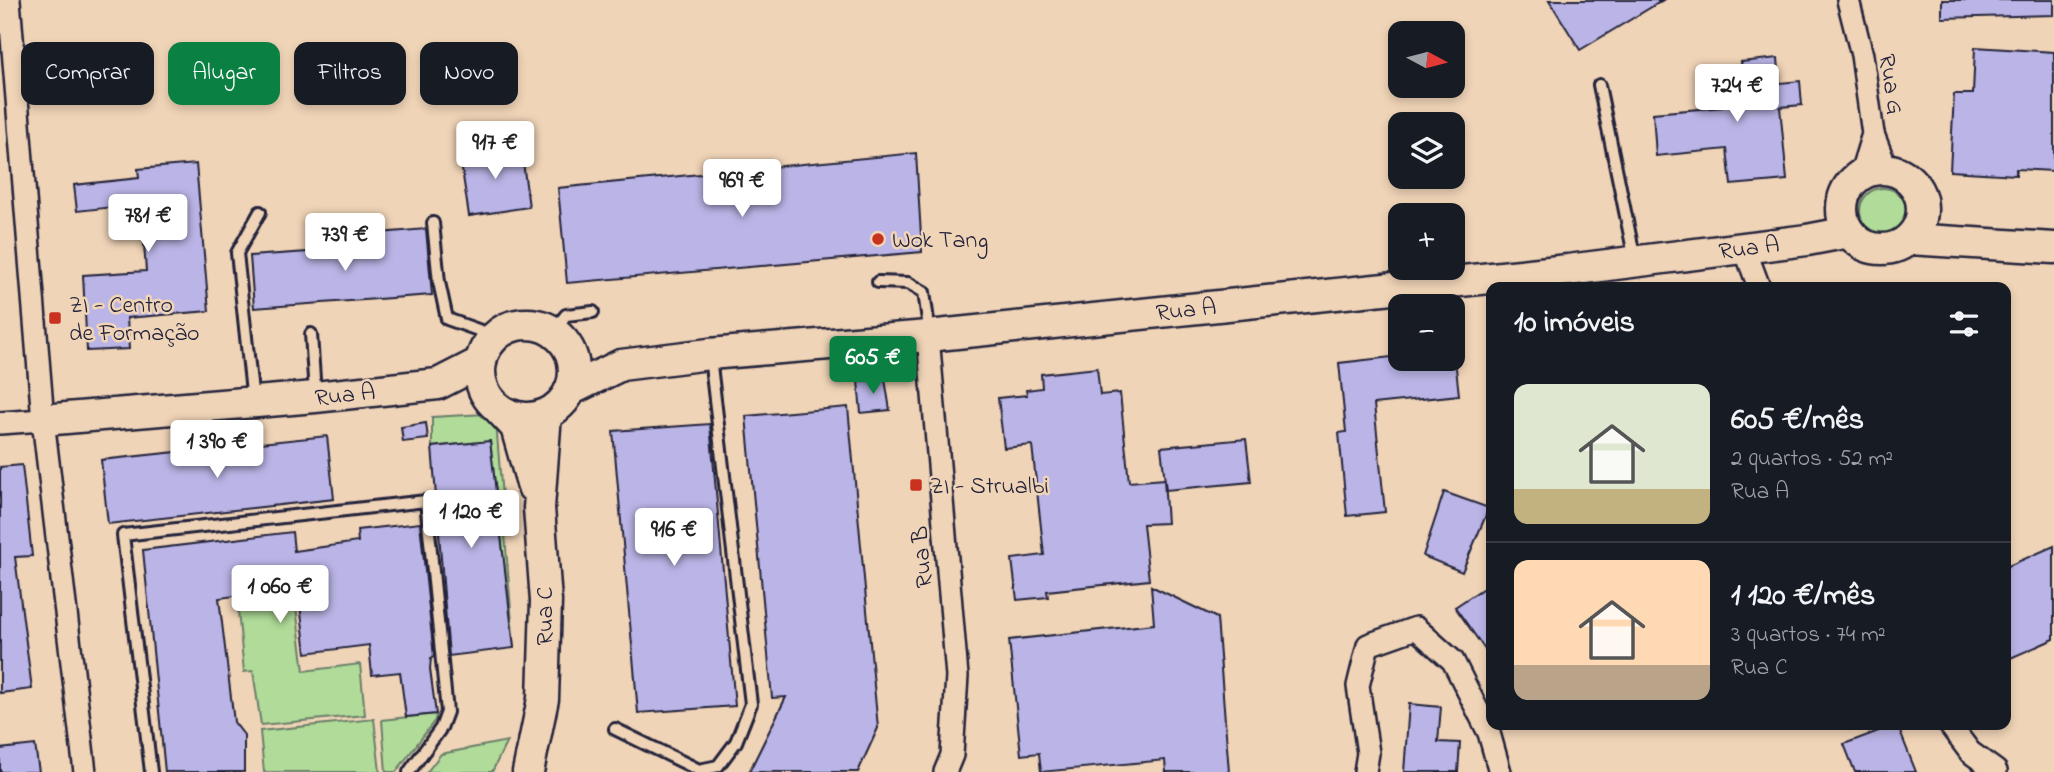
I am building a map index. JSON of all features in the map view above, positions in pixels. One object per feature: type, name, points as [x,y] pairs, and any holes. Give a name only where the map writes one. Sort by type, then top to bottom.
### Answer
[{"type":"street","points":[[9,0],[43,420],[85,772]]},
{"type":"street","name":"Rua G","points":[[1848,0],[1862,55],[1874,134],[1874,173]]},
{"type":"street","points":[[1909,239],[1920,224],[1922,206],[1911,182],[1900,173],[1874,173],[1852,183],[1843,203],[1844,222],[1858,242],[1884,250],[1909,239],[2054,248]]},
{"type":"street","name":"Rua A","points":[[1807,240],[1843,203]]},
{"type":"street","points":[[1922,206],[1983,243]]},
{"type":"street","name":"Rua A","points":[[570,390],[621,365],[709,354],[929,335],[1569,270],[1807,240],[1849,232]]},
{"type":"street","points":[[1744,247],[1757,282]]},
{"type":"street","points":[[562,341],[574,378],[564,400],[546,414],[522,418],[495,405],[484,389],[481,362],[495,336],[508,327],[523,323],[538,324],[562,341],[621,365]]},
{"type":"street","name":"Rua B","points":[[929,335],[957,676],[953,754],[945,772]]},
{"type":"street","name":"Rua A","points":[[43,420],[438,384],[481,362]]},
{"type":"street","name":"Rua A","points":[[438,384],[495,405]]},
{"type":"street","name":"Rua C","points":[[495,405],[516,427],[539,508]]},
{"type":"street","name":"Rua C","points":[[528,772],[543,699],[546,601],[539,508],[546,414]]},
{"type":"street","points":[[0,423],[43,420]]},
{"type":"street","points":[[1365,772],[1368,753],[1358,686],[1368,645],[1416,628],[1453,661],[1486,727]]},
{"type":"street","name":"Rua C","points":[[514,772],[536,724]]},
{"type":"street","points":[[1488,730],[1500,772]]},
{"type":"street","points":[[1954,730],[1970,752],[1996,771]]},
{"type":"lane","points":[[1599,85],[1635,260]]},
{"type":"lane","points":[[253,402],[237,253],[260,212]]},
{"type":"lane","points":[[433,223],[439,282],[447,319],[495,336]]},
{"type":"lane","points":[[878,282],[908,283],[924,292],[929,335]]},
{"type":"lane","points":[[562,341],[566,315],[593,312]]},
{"type":"lane","points":[[311,334],[315,397]]},
{"type":"lane","points":[[615,729],[699,770],[718,766],[736,742],[751,704],[709,354]]},
{"type":"lane","points":[[151,772],[123,535],[426,501],[447,712],[442,728],[409,772]]},
{"type":"green space","points":[[1883,188],[1899,195],[1906,211],[1899,227],[1883,234],[1867,227],[1860,211],[1867,195]]},
{"type":"green space","points":[[485,414],[496,422],[514,648],[490,441],[432,447],[432,417]]},
{"type":"green space","points":[[294,592],[304,671],[360,664],[365,715],[261,725],[253,671],[244,672],[237,600]]},
{"type":"green space","points":[[436,714],[435,720],[396,772],[386,772],[382,720]]},
{"type":"green space","points":[[374,719],[380,772],[264,772],[260,731]]},
{"type":"green space","points":[[507,741],[492,772],[427,772],[441,754]]},
{"type":"building","points":[[1549,0],[1663,0],[1580,50]]},
{"type":"building","points":[[1942,0],[2054,0],[2054,15],[1942,18]]},
{"type":"building","points":[[1975,47],[2054,52],[2054,171],[2016,169],[2016,175],[1950,171],[1954,94],[1973,94]]},
{"type":"building","points":[[1778,58],[1780,83],[1800,81],[1802,105],[1780,107],[1787,180],[1731,185],[1727,149],[1656,156],[1653,113],[1723,107],[1720,74],[1742,72],[1741,62]]},
{"type":"building","points":[[521,147],[529,207],[469,216],[460,156]]},
{"type":"building","points":[[916,153],[922,252],[567,283],[558,188]]},
{"type":"building","points":[[196,164],[209,311],[127,318],[129,349],[87,351],[83,275],[146,271],[141,204],[77,211],[74,185],[139,178],[138,169]]},
{"type":"building","points":[[426,229],[432,295],[254,308],[250,256],[381,247],[380,233]]},
{"type":"building","points":[[1388,357],[1388,371],[1456,371],[1459,395],[1374,404],[1385,512],[1347,516],[1339,433],[1346,432],[1339,363]]},
{"type":"building","points":[[1097,368],[1100,395],[1120,393],[1129,482],[1164,479],[1167,523],[1143,524],[1149,580],[1047,591],[1048,597],[1017,600],[1012,559],[1044,555],[1032,445],[1004,448],[998,398],[1027,395],[1026,390],[1042,388],[1041,374]]},
{"type":"building","points":[[885,379],[890,410],[861,413],[858,381]]},
{"type":"building","points":[[848,407],[878,728],[858,772],[749,772],[786,697],[772,698],[746,416]]},
{"type":"building","points":[[426,423],[428,439],[403,442],[401,427]]},
{"type":"building","points":[[710,424],[735,706],[638,713],[613,431]]},
{"type":"building","points":[[327,436],[334,499],[108,524],[101,460]]},
{"type":"building","points":[[1246,439],[1251,482],[1166,490],[1161,447]]},
{"type":"building","points":[[490,441],[514,648],[449,656],[432,447]]},
{"type":"building","points":[[22,465],[32,556],[15,557],[32,689],[0,693],[0,467]]},
{"type":"building","points":[[1444,492],[1486,507],[1486,515],[1462,572],[1423,556]]},
{"type":"building","points":[[420,523],[434,657],[431,658],[430,669],[436,714],[406,717],[400,672],[372,675],[369,645],[306,653],[298,588],[219,598],[234,722],[244,735],[244,772],[165,772],[143,550],[292,532],[294,551],[358,542],[357,530]]},
{"type":"building","points":[[2054,546],[2054,639],[2011,658],[2011,565]]},
{"type":"building","points":[[1151,586],[1217,618],[1229,772],[1166,772],[1165,760],[1041,772],[1039,753],[1021,755],[1009,640],[1154,624]]},
{"type":"building","points":[[1486,586],[1486,651],[1455,607]]},
{"type":"building","points":[[1409,704],[1441,707],[1438,742],[1460,743],[1458,772],[1404,772]]},
{"type":"building","points":[[1881,730],[1899,730],[1916,772],[1855,772],[1844,744]]},
{"type":"building","points":[[35,745],[39,772],[0,772],[0,749]]},
{"type":"place","name":"Wok Tang","points":[[878,239]]},
{"type":"place","name":"ZI - Centro de Formação","points":[[55,318]]},
{"type":"place","name":"ZI - Strualbi","points":[[916,485]]}]
